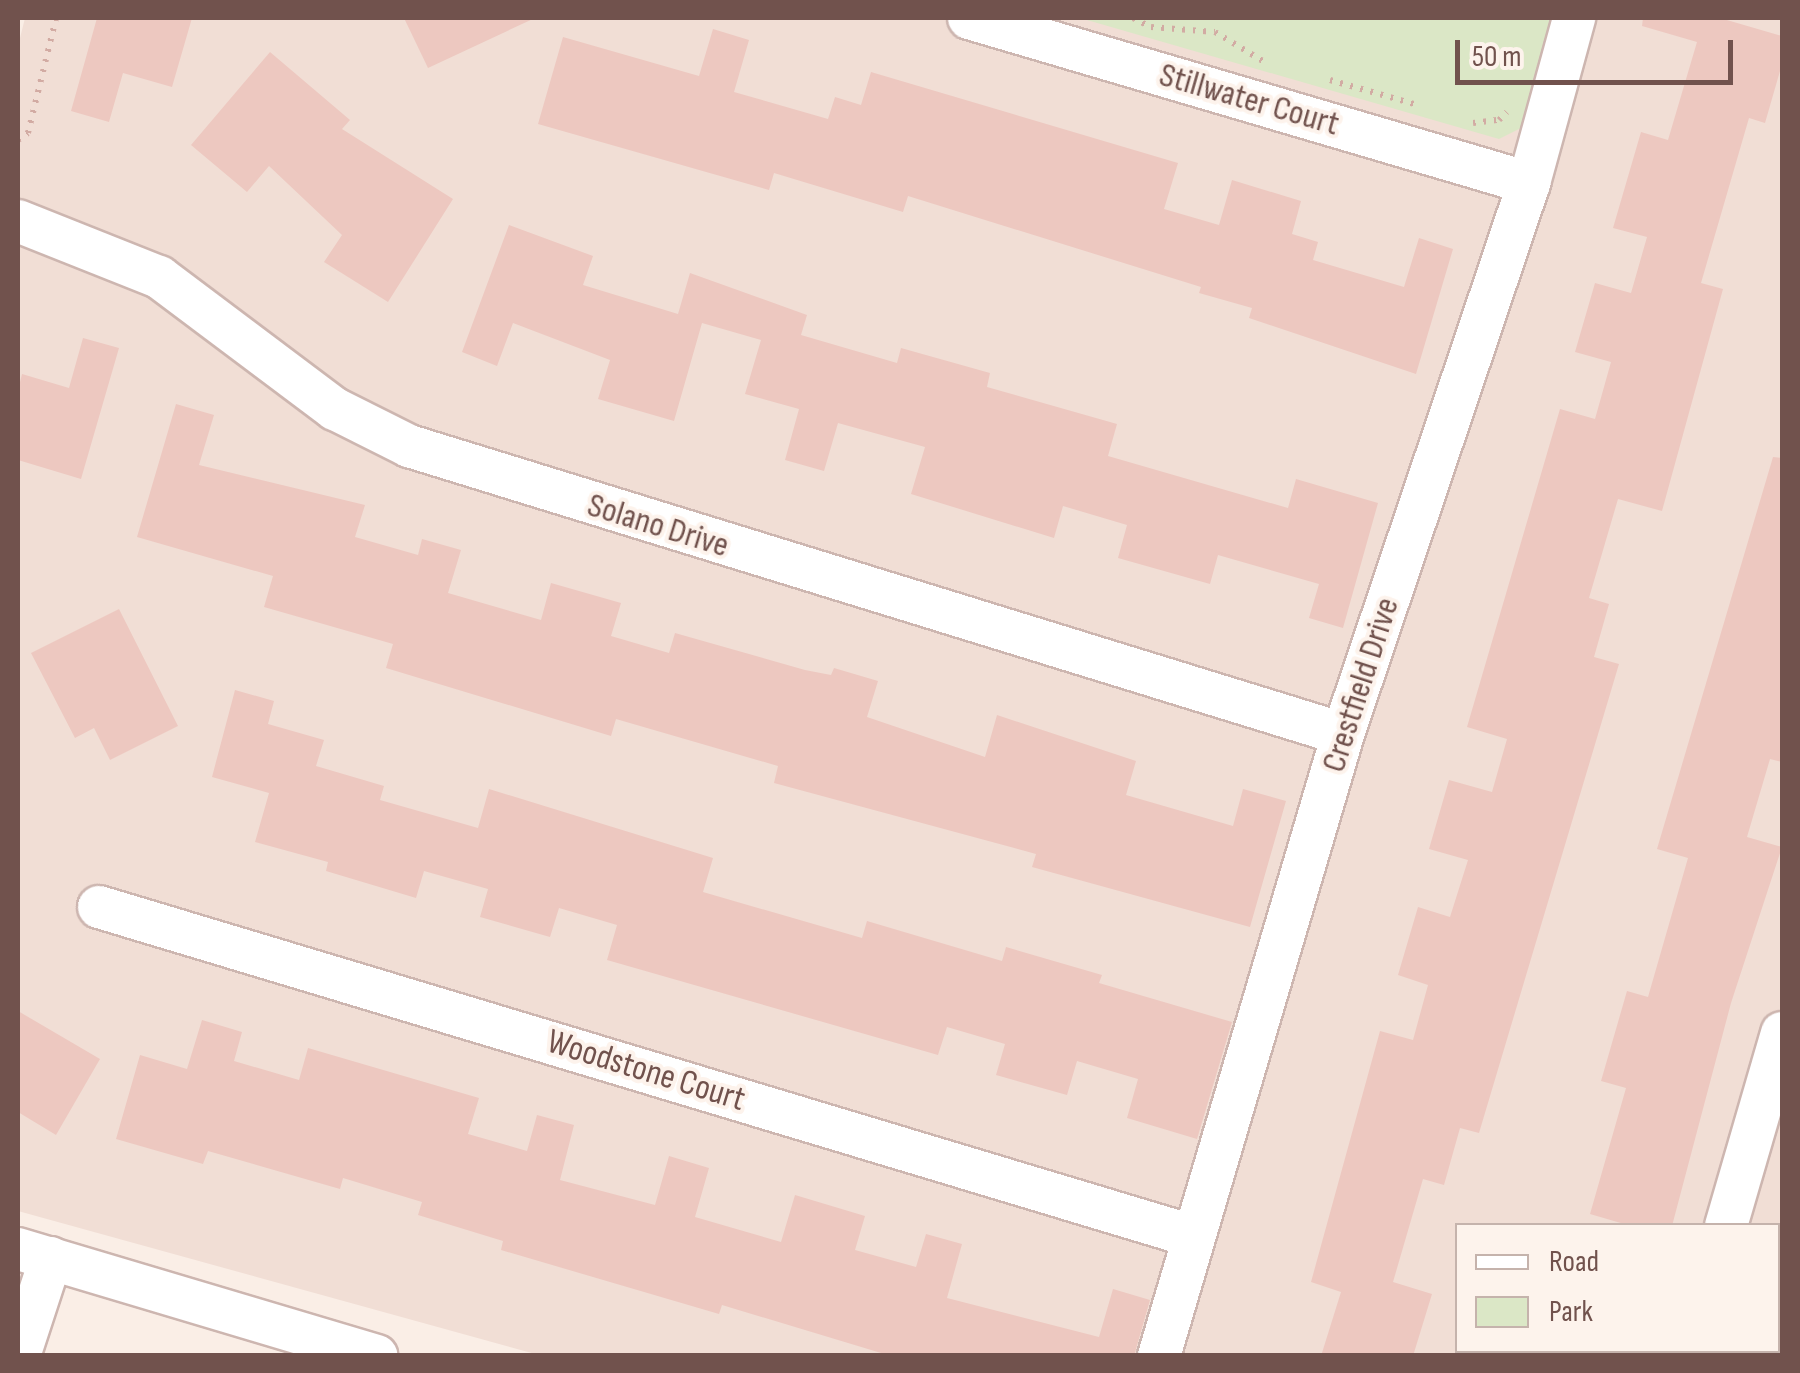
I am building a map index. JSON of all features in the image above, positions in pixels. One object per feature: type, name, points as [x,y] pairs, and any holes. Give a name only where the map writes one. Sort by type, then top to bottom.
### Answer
[{"type":"street","name":"Stillwater Court","points":[[969,18],[1529,183]]},
{"type":"street","name":"Crestfield Drive","points":[[1158,1356],[1344,734],[1529,183],[1574,18]]},
{"type":"street","name":"Solano Drive","points":[[18,221],[158,277],[334,409],[409,446],[1344,734]]},
{"type":"street","name":"Woodstone Court","points":[[99,907],[1192,1236]]},
{"type":"street","points":[[1727,1223],[1782,1032]]},
{"type":"street","points":[[20,1356],[34,1254],[376,1356]]},
{"type":"path","points":[[18,140],[28,133],[56,18]]},
{"type":"path","points":[[1133,18],[1151,28],[1215,32],[1272,68]]},
{"type":"path","points":[[1324,78],[1424,109]]},
{"type":"path","points":[[1457,122],[1499,120],[1518,101]]},
{"type":"shaded area","points":[[25,18],[1782,18],[1782,1355],[539,1355],[18,1211],[18,46]]},
{"type":"green space","points":[[1080,18],[1556,18],[1521,128],[1499,139]]},
{"type":"building","points":[[97,18],[192,18],[172,87],[123,73],[109,122],[71,111]]},
{"type":"building","points":[[404,18],[535,18],[428,68]]},
{"type":"building","points":[[1643,18],[1720,18],[1782,36],[1782,64],[1765,123],[1749,118],[1701,283],[1723,289],[1662,511],[1618,499],[1589,598],[1609,604],[1594,657],[1619,664],[1479,1133],[1460,1128],[1444,1185],[1423,1179],[1393,1282],[1432,1294],[1413,1356],[1321,1356],[1341,1292],[1311,1282],[1380,1031],[1413,1040],[1428,985],[1398,975],[1418,907],[1450,917],[1468,860],[1429,849],[1449,780],[1492,792],[1507,739],[1467,727],[1560,409],[1595,419],[1611,362],[1575,352],[1595,283],[1631,293],[1647,237],[1613,228],[1641,132],[1668,140],[1697,42],[1642,26]]},
{"type":"building","points":[[713,29],[749,40],[734,92],[828,119],[835,97],[861,105],[871,72],[1178,163],[1164,209],[1219,225],[1232,180],[1301,201],[1292,234],[1318,242],[1313,260],[1404,287],[1419,238],[1453,249],[1416,374],[1249,318],[1252,308],[1199,293],[1201,287],[908,196],[903,212],[774,173],[769,190],[538,124],[563,37],[699,76]]},
{"type":"building","points":[[270,52],[350,120],[342,129],[453,199],[388,302],[324,262],[342,235],[269,166],[247,192],[191,145]]},
{"type":"building","points":[[509,225],[593,256],[583,285],[678,314],[690,273],[807,315],[801,335],[897,363],[901,348],[990,373],[987,387],[1117,424],[1108,456],[1288,508],[1296,479],[1378,503],[1343,628],[1309,618],[1319,584],[1218,555],[1210,584],[1118,558],[1127,525],[1063,506],[1054,538],[911,494],[925,447],[838,423],[824,471],[785,460],[799,409],[745,394],[761,340],[702,323],[674,421],[598,399],[610,360],[513,323],[497,366],[462,352]]},
{"type":"building","points":[[83,338],[119,348],[81,479],[18,460],[18,390],[22,374],[69,388]]},
{"type":"building","points":[[176,404],[214,415],[199,465],[365,505],[355,537],[418,555],[422,539],[461,550],[448,593],[541,620],[551,583],[621,603],[611,636],[669,653],[675,633],[805,670],[831,675],[834,668],[878,681],[867,717],[985,757],[997,715],[1136,761],[1126,795],[1233,826],[1243,789],[1286,801],[1250,927],[1032,867],[1036,854],[774,783],[778,766],[616,719],[611,736],[386,668],[393,644],[264,607],[273,576],[137,537]]},
{"type":"building","points":[[1773,457],[1782,458],[1782,762],[1770,759],[1747,837],[1782,847],[1731,1003],[1673,1223],[1621,1223],[1590,1214],[1626,1088],[1601,1081],[1627,991],[1648,997],[1688,858],[1657,849]]},
{"type":"building","points":[[119,609],[178,726],[110,760],[94,728],[75,738],[31,653]]},
{"type":"building","points":[[235,690],[274,701],[268,724],[324,740],[316,766],[384,786],[380,800],[478,828],[489,789],[713,858],[703,892],[862,938],[867,921],[1002,961],[1006,947],[1102,975],[1099,983],[1232,1022],[1197,1139],[1127,1118],[1138,1079],[1077,1061],[1067,1095],[996,1075],[1005,1044],[947,1027],[938,1055],[607,960],[617,925],[559,908],[550,937],[480,917],[488,889],[424,871],[416,898],[326,871],[328,862],[255,842],[269,793],[212,777]]},
{"type":"building","points":[[18,1011],[100,1059],[56,1135],[18,1112]]},
{"type":"building","points":[[202,1020],[242,1032],[234,1061],[299,1080],[308,1048],[479,1098],[468,1134],[527,1151],[537,1115],[574,1125],[560,1180],[655,1205],[669,1156],[709,1168],[695,1217],[781,1242],[795,1195],[865,1216],[855,1250],[916,1267],[926,1234],[962,1244],[947,1298],[1099,1337],[1113,1289],[1150,1300],[1134,1356],[891,1356],[722,1305],[719,1314],[501,1250],[503,1241],[418,1215],[422,1202],[343,1178],[340,1189],[208,1151],[203,1164],[116,1139],[140,1055],[187,1069]]}]
